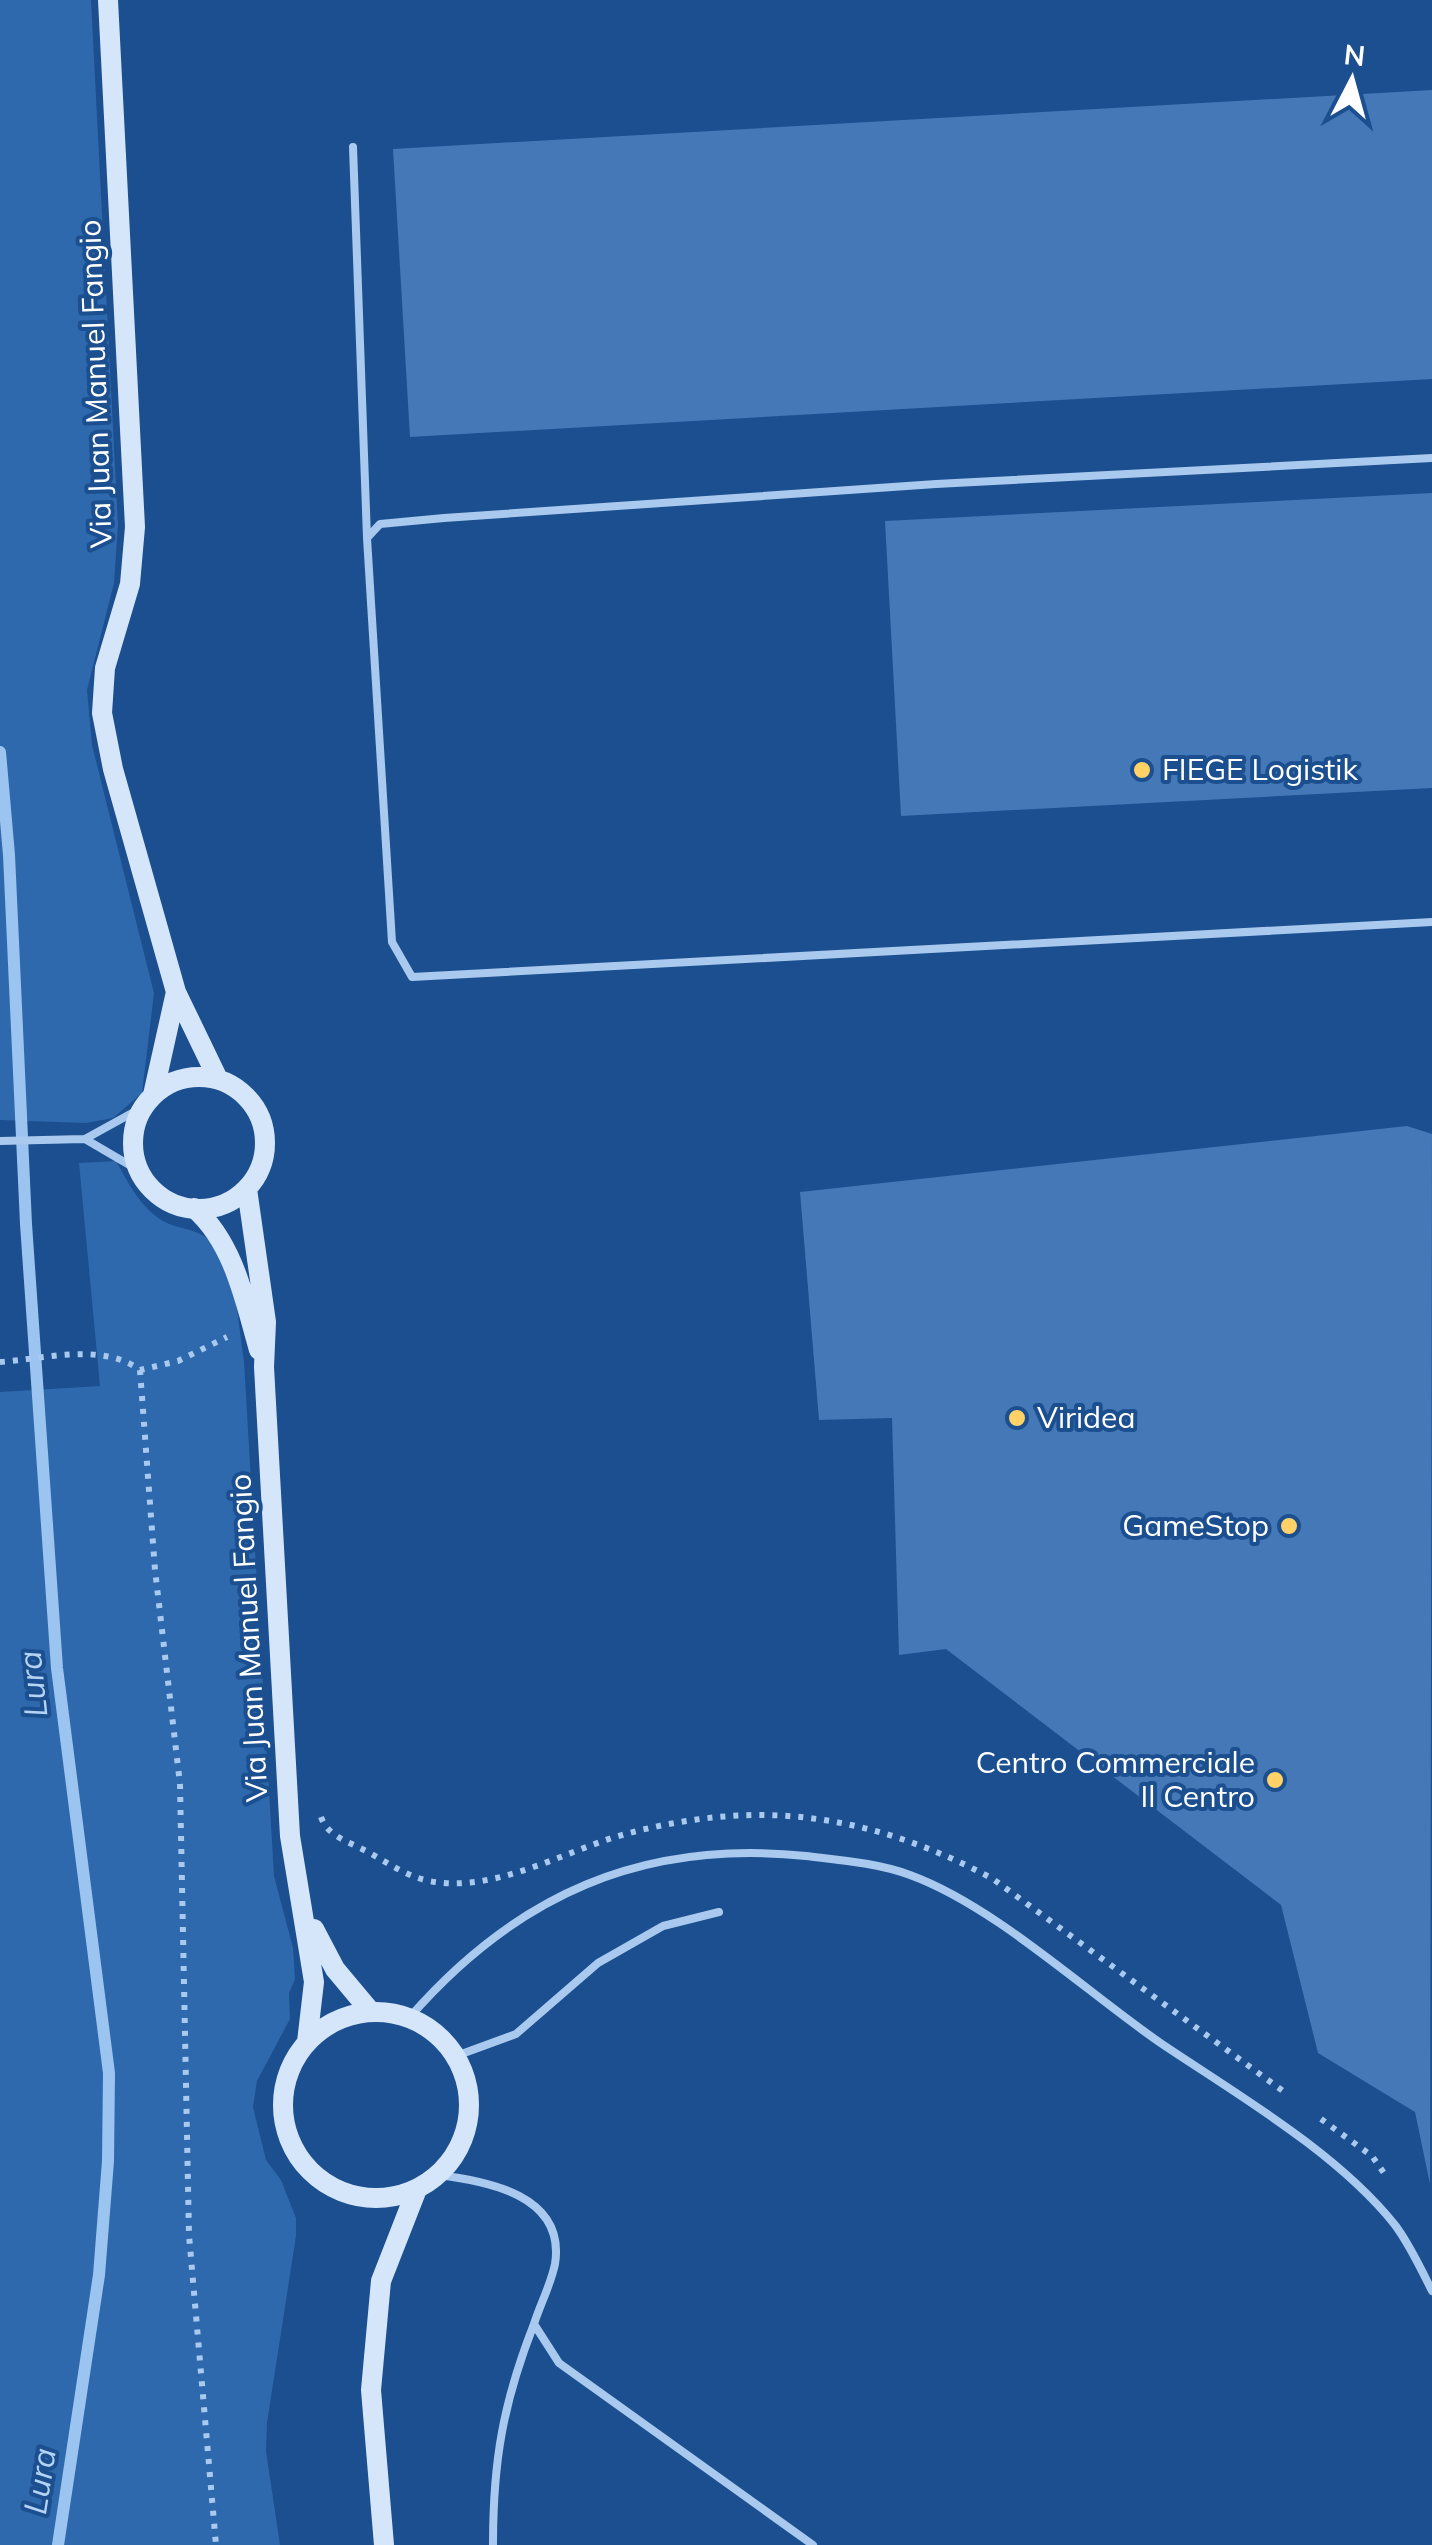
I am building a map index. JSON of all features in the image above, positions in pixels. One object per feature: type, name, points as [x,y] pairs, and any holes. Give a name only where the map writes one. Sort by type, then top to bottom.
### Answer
[{"type":"street","name":"Via Juan Manuel Fangio","points":[[108,0],[134,527],[130,584],[105,668],[102,713],[113,768],[176,992],[218,1079]]},
{"type":"street","name":"Via Juan Manuel Fangio","points":[[148,1101],[176,992]]},
{"type":"street","points":[[218,1079],[246,1098],[263,1126],[265,1148],[259,1170],[246,1189],[230,1201],[194,1208],[159,1196],[138,1170],[133,1136],[148,1101],[181,1080],[218,1079]]},
{"type":"street","name":"Via Juan Manuel Fangio","points":[[246,1189],[262,1284],[289,1817],[314,1982],[307,2042],[288,2073],[284,2090],[285,2126],[300,2159],[327,2184],[362,2198],[400,2195],[438,2176],[458,2150],[469,2120],[468,2087],[456,2056]]},
{"type":"street","name":"Via Juan Manuel Fangio","points":[[194,1208],[218,1236],[231,1262],[264,1366]]},
{"type":"street","name":"Via Juan Manuel Fangio","points":[[304,1904],[335,1970],[371,2012]]},
{"type":"street","points":[[307,2042],[336,2021],[371,2012],[409,2018],[428,2027],[456,2056]]},
{"type":"street","points":[[384,2545],[371,2390],[379,2299],[392,2246],[417,2188]]},
{"type":"lane","points":[[353,147],[367,538],[392,942],[412,977],[1432,922]]},
{"type":"lane","points":[[367,538],[380,524],[464,516],[1432,458]]},
{"type":"lane","points":[[0,1141],[85,1139],[148,1101]]},
{"type":"lane","points":[[85,1139],[138,1170]]},
{"type":"lane","points":[[409,2018],[499,1931],[569,1893],[643,1864],[719,1853],[779,1854],[833,1859],[910,1875],[984,1915],[1327,2159],[1395,2225],[1432,2291]]},
{"type":"lane","points":[[456,2056],[516,2034],[598,1962],[663,1926],[719,1912]]},
{"type":"lane","points":[[438,2176],[483,2181],[519,2194],[553,2230],[555,2262],[508,2391],[494,2482],[493,2545]]},
{"type":"lane","points":[[534,2324],[559,2363],[812,2545]]},
{"type":"path","points":[[0,1362],[116,1356],[140,1370],[178,1361],[235,1334],[254,1334]]},
{"type":"path","points":[[140,1370],[155,1570],[180,1784],[189,2234],[216,2545]]},
{"type":"path","points":[[318,1800],[322,1823],[330,1833],[410,1876],[449,1883],[531,1868],[614,1838],[710,1818],[800,1817],[854,1826],[918,1844],[1017,1895],[1294,2099]]},
{"type":"path","points":[[1310,2110],[1372,2156],[1392,2184]]},
{"type":"shaded area","points":[[0,0],[91,0],[118,525],[114,583],[87,690],[92,745],[154,993],[142,1093],[113,1118],[86,1123],[0,1120]]},
{"type":"shaded area","points":[[116,1161],[148,1209],[163,1221],[207,1238],[220,1255],[235,1299],[244,1361],[274,1876],[293,1948],[295,1979],[289,1993],[290,2019],[257,2081],[253,2107],[266,2160],[281,2180],[296,2218],[267,2423],[266,2451],[280,2545],[0,2545],[0,1392],[100,1386],[79,1163]]},
{"type":"building","points":[[1432,90],[1432,379],[410,437],[393,149]]},
{"type":"building","points":[[1432,493],[1432,788],[901,816],[885,521]]},
{"type":"building","name":"Centro Commerciale Il Centro","points":[[1407,1126],[1432,1134],[1430,2184],[1415,2112],[1318,2053],[1281,1905],[946,1649],[899,1655],[892,1418],[819,1420],[800,1192]]},
{"type":"waterway","name":"Lura","points":[[0,752],[9,855],[26,1224],[57,1668],[109,2073],[108,2161],[99,2275],[58,2545]]},
{"type":"place","name":"FIEGE Logistik","points":[[1142,770]]},
{"type":"place","name":"Viridea","points":[[1017,1418]]},
{"type":"place","name":"GameStop","points":[[1289,1526]]},
{"type":"place","name":"Centro Commerciale Il Centro","points":[[1275,1780]]}]
